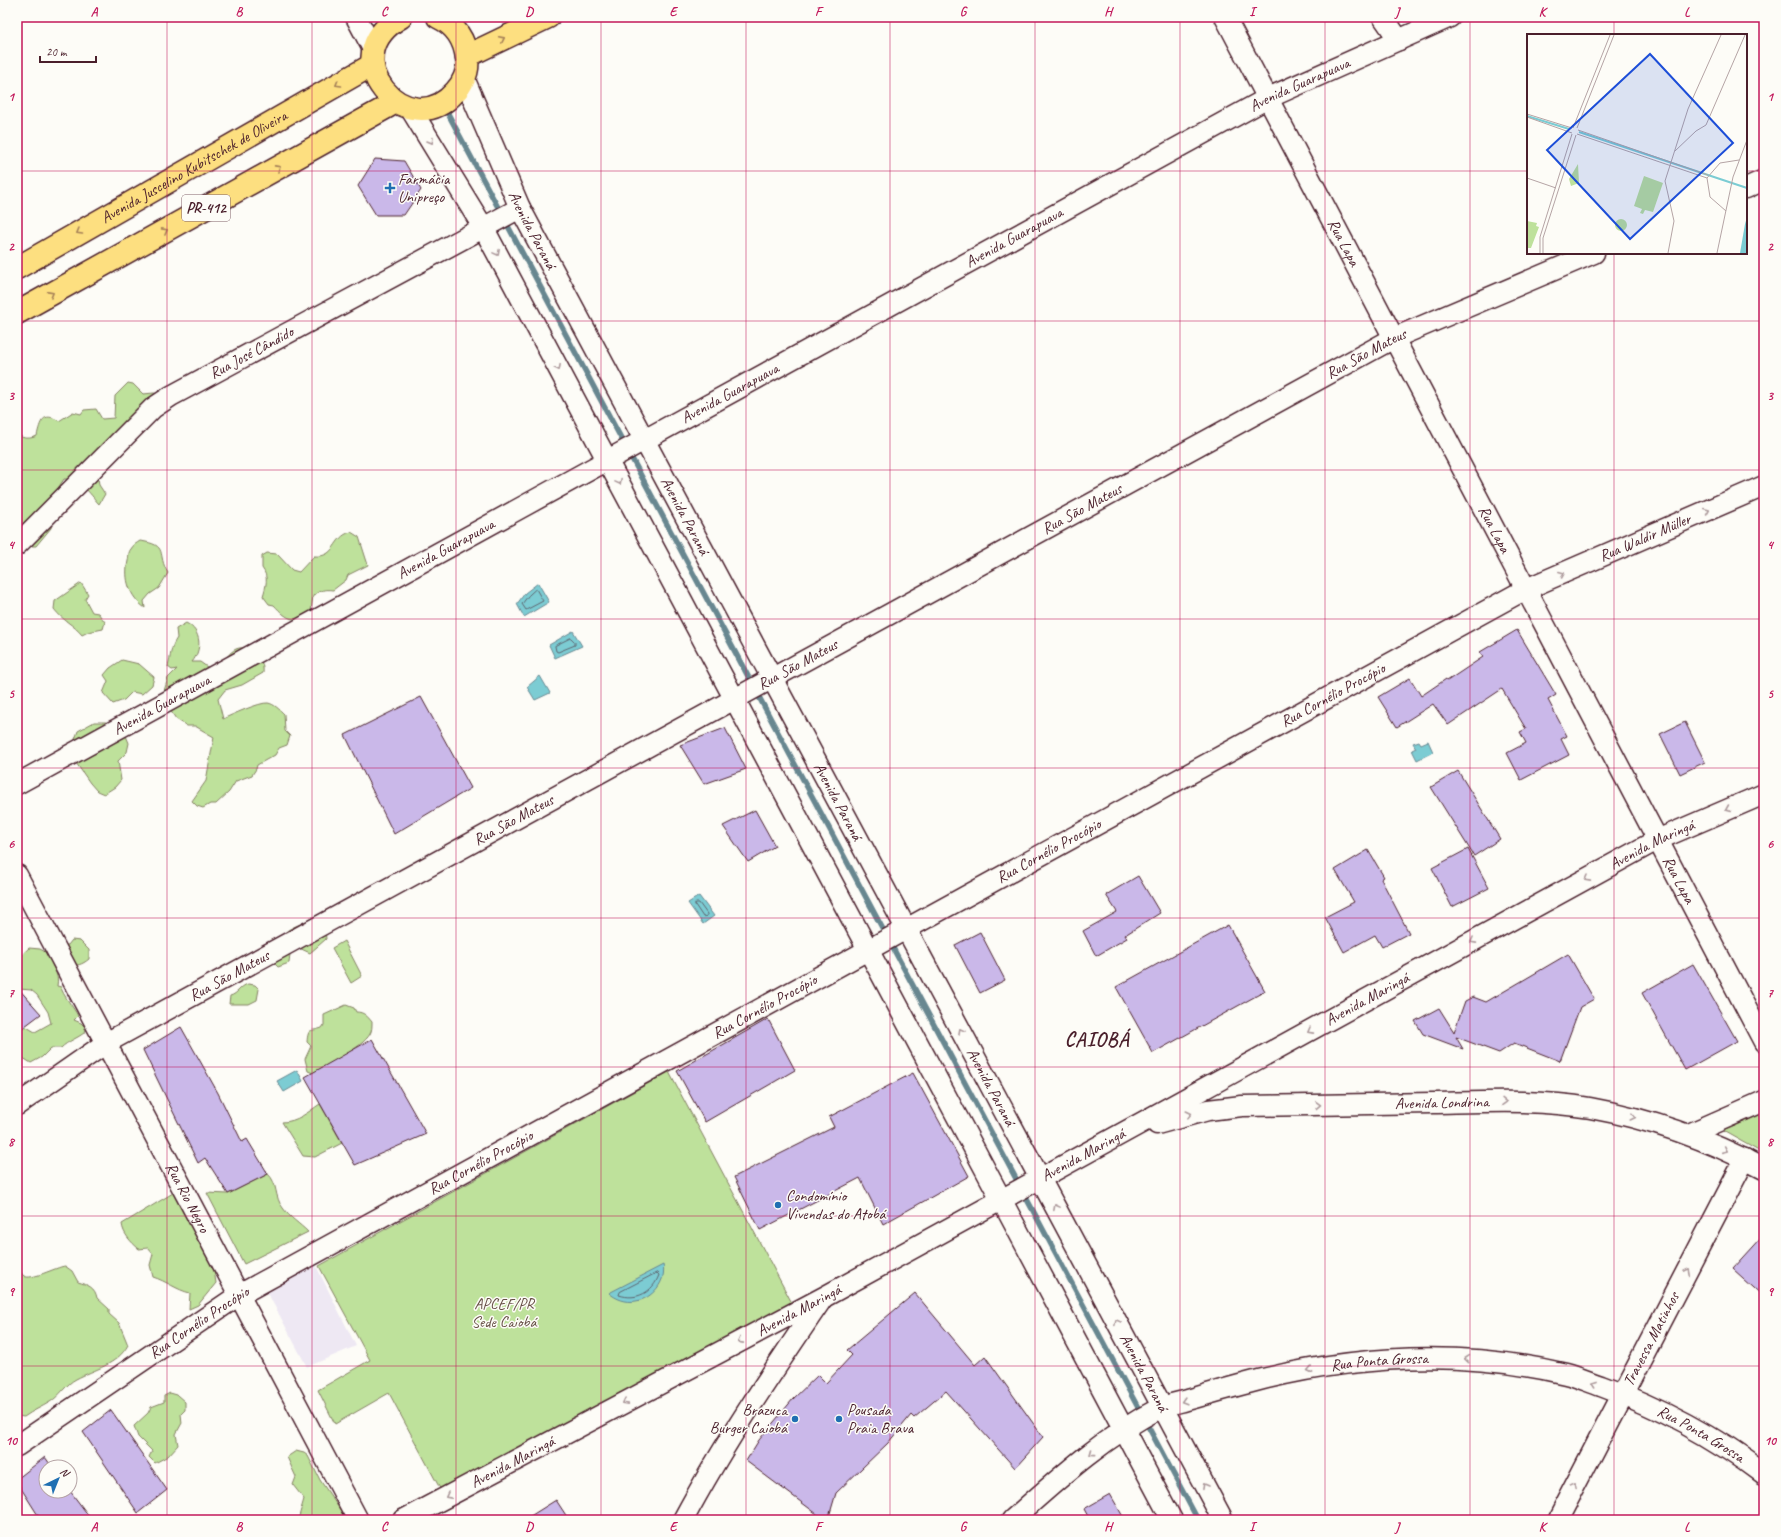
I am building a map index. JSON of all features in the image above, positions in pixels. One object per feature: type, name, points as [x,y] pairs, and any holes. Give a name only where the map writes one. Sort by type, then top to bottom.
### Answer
[{"type":"main road","points":[[401,17],[389,23],[379,35],[372,57],[376,80],[384,92],[403,105]]},
{"type":"main road","name":"PR-412","points":[[17,313],[403,105],[422,108],[443,103],[459,88],[468,66],[464,42],[456,30],[445,20],[438,17]]},
{"type":"main road","points":[[467,56],[548,17]]},
{"type":"main road","name":"Avenida Juscelino Kubitschek de Oliveira","points":[[17,268],[372,57]]},
{"type":"street","points":[[356,17],[372,57]]},
{"type":"street","name":"Rua Lapa","points":[[1226,17],[1764,1042]]},
{"type":"street","points":[[1383,17],[1399,40]]},
{"type":"street","name":"Avenida Guarapuava","points":[[17,784],[1268,98],[1450,17]]},
{"type":"street","name":"Avenida Paraná","points":[[464,78],[520,208],[641,442],[902,931],[1040,1178],[1161,1408],[1223,1520]]},
{"type":"street","points":[[403,105],[483,227],[740,696],[872,948],[1001,1200],[1172,1520]]},
{"type":"street","points":[[1747,188],[1764,180]]},
{"type":"street","name":"Rua José Cândido","points":[[17,545],[152,408],[170,396],[520,208]]},
{"type":"street","name":"Rua São Mateus","points":[[17,1105],[106,1043],[1394,338],[1592,254]]},
{"type":"street","name":"Rua Waldir Müller","points":[[1526,589],[1764,486]]},
{"type":"street","name":"Rua Cornélio Procópio","points":[[17,1446],[239,1295],[1526,589]]},
{"type":"street","name":"Avenida Maringá","points":[[404,1520],[824,1297],[1657,840],[1764,794]]},
{"type":"street","name":"Rua Rio Negro","points":[[17,875],[358,1520]]},
{"type":"street","points":[[1238,1070],[1232,1081],[1231,1089],[1242,1106]]},
{"type":"street","points":[[1689,1134],[1764,1101]]},
{"type":"street","name":"Avenida Londrina","points":[[1112,1139],[1172,1119],[1208,1110],[1242,1106],[1489,1102],[1541,1103],[1588,1108],[1633,1117],[1689,1134],[1764,1169]]},
{"type":"street","name":"Travessa Matinhos","points":[[1557,1520],[1745,1159]]},
{"type":"street","points":[[683,1520],[704,1481],[750,1406],[824,1297]]},
{"type":"street","name":"Rua Ponta Grossa","points":[[1012,1520],[1076,1465],[1124,1429],[1161,1408],[1274,1376],[1335,1364],[1402,1359],[1463,1358],[1508,1363],[1568,1374],[1623,1394],[1674,1418],[1725,1447],[1764,1474]]},
{"type":"shaded area","points":[[313,1260],[356,1346],[307,1367],[264,1286]]},
{"type":"green space","points":[[128,383],[133,384],[143,394],[154,393],[164,395],[98,477],[99,485],[105,494],[99,504],[80,484],[75,481],[64,479],[51,499],[53,518],[51,528],[36,546],[28,546],[17,552],[17,435],[25,438],[37,436],[41,422],[46,418],[54,418],[59,421],[73,412],[81,414],[84,410],[96,409],[102,419],[114,418],[115,396]]},
{"type":"green space","points":[[351,532],[359,537],[368,565],[348,575],[346,580],[333,590],[322,590],[313,596],[311,611],[300,618],[295,619],[287,617],[274,605],[269,604],[263,596],[266,585],[266,575],[262,568],[262,556],[267,553],[277,554],[292,570],[299,572],[314,556],[327,554],[331,551],[340,538]]},
{"type":"green space","points":[[140,541],[155,545],[159,548],[168,573],[159,588],[150,594],[144,601],[145,608],[135,598],[127,581],[129,552],[135,544]]},
{"type":"green space","points":[[81,583],[88,594],[85,599],[92,612],[98,613],[105,622],[103,629],[88,632],[82,635],[54,609],[55,601]]},
{"type":"green space","points":[[186,623],[195,631],[199,641],[198,652],[192,662],[200,662],[207,667],[216,665],[221,663],[234,650],[247,648],[256,654],[262,663],[263,673],[242,685],[225,690],[218,699],[223,719],[252,707],[268,703],[276,707],[284,714],[285,731],[290,736],[287,745],[279,748],[275,755],[257,765],[252,775],[236,781],[229,792],[216,804],[210,804],[203,808],[197,806],[192,801],[206,781],[214,737],[195,726],[187,726],[176,719],[168,707],[164,691],[168,678],[177,669],[172,670],[168,667],[172,649],[177,638],[176,629]]},
{"type":"green space","points":[[122,660],[139,664],[154,677],[152,685],[142,694],[132,692],[124,700],[113,704],[103,693],[108,681],[104,675],[110,668]]},
{"type":"green space","points":[[94,722],[105,722],[122,726],[129,743],[127,752],[118,761],[121,780],[115,787],[104,794],[97,791],[90,783],[74,760],[72,754],[78,731]]},
{"type":"green space","points":[[313,920],[325,929],[326,939],[310,953],[297,947],[290,954],[289,963],[278,967],[275,964],[273,957],[286,939],[286,932],[307,921]]},
{"type":"green space","points":[[72,940],[80,941],[89,950],[89,959],[79,965],[70,965],[51,956],[51,960],[58,981],[57,986],[61,987],[78,1016],[74,1020],[81,1023],[85,1027],[84,1033],[61,1048],[51,1048],[42,1057],[31,1063],[20,1056],[17,1057],[17,1027],[25,1026],[35,1032],[51,1023],[48,1012],[37,995],[31,990],[17,990],[17,967],[21,957],[29,948],[40,949],[51,955],[59,945],[68,945]]},
{"type":"green space","points":[[344,941],[362,976],[351,983],[332,948]]},
{"type":"green space","points":[[248,984],[255,985],[259,989],[257,1000],[249,1004],[229,1004],[230,996]]},
{"type":"green space","points":[[346,1005],[354,1008],[356,1012],[365,1015],[372,1022],[372,1030],[370,1034],[360,1045],[344,1055],[313,1073],[308,1071],[305,1059],[311,1046],[307,1042],[309,1032],[322,1028],[324,1025],[324,1015]]},
{"type":"green space","name":"APCEF/PR Sede Caiobá","points":[[669,1072],[792,1303],[444,1496],[389,1393],[335,1424],[318,1390],[370,1360],[319,1266]]},
{"type":"green space","points":[[320,1104],[342,1143],[315,1157],[303,1156],[282,1122],[293,1120]]},
{"type":"green space","points":[[1764,1113],[1764,1154],[1723,1131]]},
{"type":"green space","points":[[268,1174],[273,1182],[280,1204],[291,1217],[308,1232],[244,1264],[207,1193],[228,1194]]},
{"type":"green space","points":[[173,1193],[214,1270],[216,1283],[198,1305],[189,1309],[190,1293],[153,1277],[150,1265],[153,1254],[148,1248],[139,1249],[133,1244],[128,1238],[122,1224]]},
{"type":"green space","points":[[17,1266],[24,1276],[32,1277],[65,1266],[72,1271],[78,1282],[88,1285],[95,1291],[97,1298],[109,1309],[109,1314],[119,1323],[128,1345],[112,1362],[72,1381],[54,1399],[24,1417],[17,1416]]},
{"type":"green space","points":[[170,1393],[177,1395],[185,1402],[185,1410],[181,1414],[182,1423],[176,1434],[178,1445],[168,1456],[155,1463],[149,1457],[152,1451],[138,1437],[134,1426],[148,1413],[151,1407],[164,1402],[164,1396]]},
{"type":"green space","points":[[296,1451],[304,1453],[308,1456],[320,1480],[347,1520],[298,1520],[304,1499],[293,1485],[296,1477],[287,1457]]},
{"type":"water","points":[[538,583],[549,602],[524,617],[517,604],[525,593]]},
{"type":"water","points":[[573,631],[582,646],[555,658],[549,645]]},
{"type":"water","points":[[540,676],[550,693],[535,700],[527,687]]},
{"type":"water","points":[[1419,741],[1421,744],[1428,741],[1433,752],[1417,760],[1412,750],[1416,748],[1413,743]]},
{"type":"water","points":[[699,896],[714,916],[703,924],[688,903]]},
{"type":"water","points":[[297,1070],[303,1081],[284,1092],[277,1081]]},
{"type":"water","points":[[663,1265],[663,1277],[657,1288],[648,1297],[642,1300],[625,1301],[618,1299],[609,1293]]},
{"type":"building","name":"Farmácia Unipreço","points":[[375,159],[404,161],[421,190],[404,215],[376,215],[358,186]]},
{"type":"building","points":[[1517,630],[1556,695],[1548,700],[1567,736],[1561,739],[1569,755],[1521,780],[1507,753],[1526,743],[1520,732],[1526,729],[1502,689],[1448,725],[1433,704],[1397,727],[1378,697],[1410,678],[1421,696],[1483,657],[1480,652]]},
{"type":"building","points":[[421,697],[471,788],[394,834],[345,735]]},
{"type":"building","points":[[1685,722],[1705,762],[1680,774],[1660,734]]},
{"type":"building","points":[[725,728],[746,769],[704,784],[680,745]]},
{"type":"building","points":[[1458,771],[1500,839],[1474,856],[1431,787]]},
{"type":"building","points":[[755,810],[775,846],[748,862],[723,826]]},
{"type":"building","points":[[1468,849],[1489,888],[1452,907],[1432,868]]},
{"type":"building","points":[[1368,850],[1384,877],[1381,879],[1409,933],[1382,947],[1375,935],[1344,952],[1325,917],[1354,902],[1335,870]]},
{"type":"building","points":[[1138,876],[1160,913],[1125,935],[1127,938],[1096,956],[1083,931],[1117,912],[1106,895]]},
{"type":"building","points":[[1228,925],[1265,991],[1153,1053],[1116,987]]},
{"type":"building","points":[[980,932],[1005,980],[980,993],[955,945]]},
{"type":"building","points":[[1568,954],[1594,999],[1580,1007],[1560,1061],[1514,1043],[1499,1053],[1456,1037],[1463,1049],[1423,1034],[1415,1021],[1439,1008],[1454,1032],[1465,1001],[1473,997],[1486,1002]]},
{"type":"building","points":[[1693,964],[1737,1041],[1685,1070],[1642,993]]},
{"type":"building","points":[[17,987],[41,1014],[17,1032]]},
{"type":"building","points":[[768,1019],[795,1070],[705,1122],[677,1071]]},
{"type":"building","points":[[181,1027],[218,1093],[242,1142],[247,1139],[268,1174],[228,1194],[205,1158],[198,1163],[143,1050]]},
{"type":"building","points":[[372,1039],[426,1134],[355,1165],[305,1077]]},
{"type":"building","points":[[913,1073],[969,1176],[883,1224],[860,1178],[760,1230],[734,1177],[834,1127],[829,1117]]},
{"type":"building","points":[[1764,1235],[1764,1297],[1733,1269]]},
{"type":"building","points":[[915,1293],[975,1365],[985,1356],[1043,1437],[1015,1468],[946,1391],[914,1418],[911,1415],[888,1443],[836,1493],[828,1520],[825,1520],[746,1461],[759,1440],[793,1399],[818,1375],[826,1383],[852,1355],[847,1350]]},
{"type":"building","points":[[111,1410],[167,1490],[138,1513],[83,1432]]},
{"type":"building","points":[[38,1462],[38,1499],[76,1499],[92,1520],[41,1520],[17,1482],[17,1479]]},
{"type":"building","points":[[1110,1494],[1125,1520],[1090,1520],[1084,1509]]},
{"type":"building","points":[[556,1500],[569,1520],[524,1520]]},
{"type":"waterway","points":[[445,108],[1198,1520]]},
{"type":"place","name":"Farmácia Unipreço","points":[[390,188]]},
{"type":"place","name":"Condomínio Vivendas do Atobá","points":[[778,1205]]},
{"type":"place","name":"Brazuca Burger Caiobá","points":[[795,1419]]},
{"type":"place","name":"Pousada Praia Brava","points":[[839,1419]]},
{"type":"district","name":"CAIOBÁ","points":[[1097,1039]]}]
